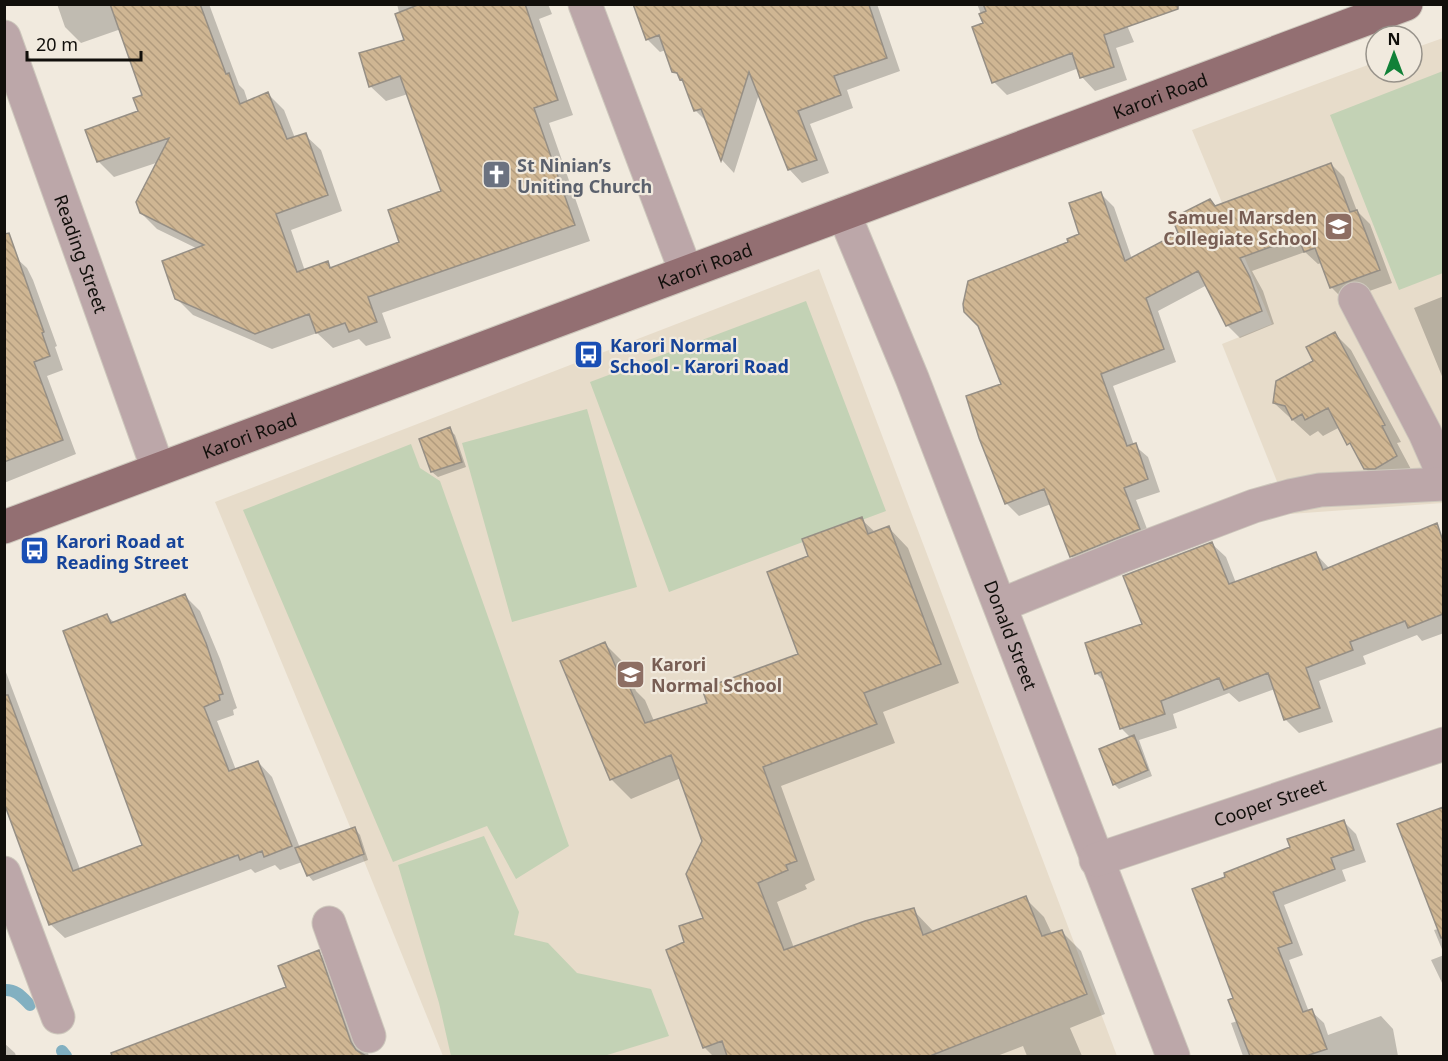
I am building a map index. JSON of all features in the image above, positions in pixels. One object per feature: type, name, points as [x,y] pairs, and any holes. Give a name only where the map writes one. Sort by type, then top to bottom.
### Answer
[{"type":"main road","name":"Karori Road","points":[[4,526],[1406,4]]},
{"type":"street","points":[[585,4],[686,272]]},
{"type":"street","name":"Reading Street","points":[[4,37],[158,469]]},
{"type":"street","name":"Donald Street","points":[[844,214],[912,378],[1173,1056]]},
{"type":"street","points":[[1355,299],[1425,433],[1443,476]]},
{"type":"street","points":[[1000,605],[1254,506],[1290,496],[1320,490],[1443,484]]},
{"type":"street","name":"Cooper Street","points":[[1096,860],[1443,744]]},
{"type":"street","points":[[4,873],[58,1017]]},
{"type":"street","points":[[329,923],[369,1036]]},
{"type":"shaded area","name":"Samuel Marsden Collegiate School","points":[[1443,38],[1443,503],[1290,514],[1222,344],[1272,324],[1192,130],[1364,66],[1364,84],[1424,84],[1424,45]]},
{"type":"shaded area","name":"Karori Normal School","points":[[819,269],[1117,1056],[443,1056],[215,502]]},
{"type":"green space","points":[[1443,71],[1443,273],[1399,290],[1330,115],[1410,84],[1424,84],[1424,78]]},
{"type":"green space","points":[[806,301],[886,511],[669,592],[590,382]]},
{"type":"green space","points":[[587,409],[637,587],[512,622],[462,443]]},
{"type":"green space","points":[[411,444],[420,468],[440,481],[569,846],[516,879],[487,826],[393,862],[243,510]]},
{"type":"green space","points":[[484,836],[519,912],[514,935],[548,943],[577,973],[651,989],[669,1036],[604,1056],[451,1056],[439,1003],[398,865]]},
{"type":"building","points":[[110,4],[200,4],[226,74],[229,73],[240,104],[268,92],[287,139],[306,133],[328,195],[276,214],[297,272],[328,261],[330,268],[399,242],[388,210],[441,191],[400,76],[369,87],[359,53],[404,40],[395,14],[420,4],[525,4],[558,100],[534,108],[575,225],[368,297],[377,322],[349,332],[345,323],[316,333],[309,314],[255,334],[175,299],[162,261],[204,245],[140,213],[136,202],[169,138],[97,162],[85,130],[138,111],[133,98],[142,95]]},
{"type":"building","points":[[633,4],[869,5],[887,58],[834,76],[841,95],[798,111],[817,160],[788,170],[749,72],[721,161],[701,109],[694,111],[682,79],[680,80],[677,73],[672,72],[659,35],[646,40]]},
{"type":"building","points":[[983,4],[1178,4],[1178,9],[1104,35],[1114,67],[1080,78],[1072,53],[992,83],[972,27],[983,23],[979,14],[986,11]]},
{"type":"building","points":[[1331,163],[1350,212],[1357,210],[1380,270],[1330,288],[1315,248],[1304,252],[1298,237],[1240,258],[1250,277],[1262,311],[1226,326],[1198,271],[1146,298],[1164,349],[1101,374],[1127,446],[1136,443],[1148,479],[1124,488],[1140,529],[1070,557],[1044,489],[1005,504],[979,438],[966,396],[1001,384],[978,326],[964,312],[963,304],[968,281],[1068,242],[1067,239],[1079,234],[1069,203],[1101,192],[1125,261],[1178,233],[1172,218],[1210,199],[1215,206]]},
{"type":"building","points":[[9,233],[44,332],[42,333],[50,356],[34,362],[63,440],[4,462],[4,234]]},
{"type":"building","points":[[1335,332],[1385,425],[1382,426],[1397,456],[1375,469],[1364,469],[1350,443],[1347,445],[1328,408],[1305,420],[1302,414],[1292,420],[1285,406],[1273,403],[1276,381],[1313,361],[1306,347]]},
{"type":"building","points":[[450,427],[462,462],[431,472],[419,439]]},
{"type":"building","points":[[862,517],[868,534],[889,526],[941,664],[864,693],[877,724],[763,767],[797,861],[786,865],[788,870],[758,883],[784,950],[865,921],[914,908],[923,935],[1026,896],[1042,936],[1062,930],[1087,994],[930,1056],[727,1056],[722,1041],[703,1048],[666,950],[684,942],[679,926],[703,918],[686,874],[702,841],[671,755],[610,780],[560,661],[605,642],[622,681],[626,679],[645,723],[707,703],[702,689],[798,654],[767,572],[808,556],[802,539]]},
{"type":"building","points":[[1437,523],[1443,541],[1443,614],[1408,628],[1405,621],[1350,642],[1353,650],[1306,668],[1320,708],[1284,720],[1268,673],[1224,690],[1219,678],[1161,701],[1165,714],[1120,729],[1101,672],[1095,674],[1085,643],[1142,624],[1123,576],[1212,542],[1229,584],[1316,552],[1323,570]]},
{"type":"building","points":[[185,594],[206,643],[223,694],[219,695],[220,700],[204,707],[229,771],[258,761],[292,846],[264,857],[262,851],[240,860],[238,855],[49,925],[4,803],[4,695],[8,695],[73,871],[142,845],[63,631],[107,614],[111,623]]},
{"type":"building","points":[[1134,735],[1148,770],[1113,785],[1099,749]]},
{"type":"building","points":[[1443,807],[1443,938],[1441,938],[1397,824]]},
{"type":"building","points":[[1344,820],[1354,850],[1331,858],[1335,869],[1273,892],[1292,943],[1278,948],[1303,1012],[1312,1009],[1327,1049],[1306,1056],[1250,1056],[1228,1000],[1233,998],[1192,889],[1225,877],[1224,873],[1290,847],[1287,839]]},
{"type":"building","points":[[355,827],[364,854],[307,876],[295,848]]},
{"type":"building","points":[[319,950],[351,1042],[356,1050],[366,1056],[112,1056],[111,1053],[286,987],[278,966]]},
{"type":"waterway","points":[[4,990],[15,992],[30,1005]]},
{"type":"waterway","points":[[62,1051],[66,1056]]},
{"type":"place","name":"St Ninian’s Uniting Church","points":[[496,175]]},
{"type":"place","name":"Samuel Marsden Collegiate School","points":[[1338,227]]},
{"type":"place","name":"Karori Normal School - Karori Road","points":[[589,355]]},
{"type":"place","name":"Karori Road at Reading Street","points":[[35,551]]},
{"type":"place","name":"Karori Normal School","points":[[630,674]]}]
